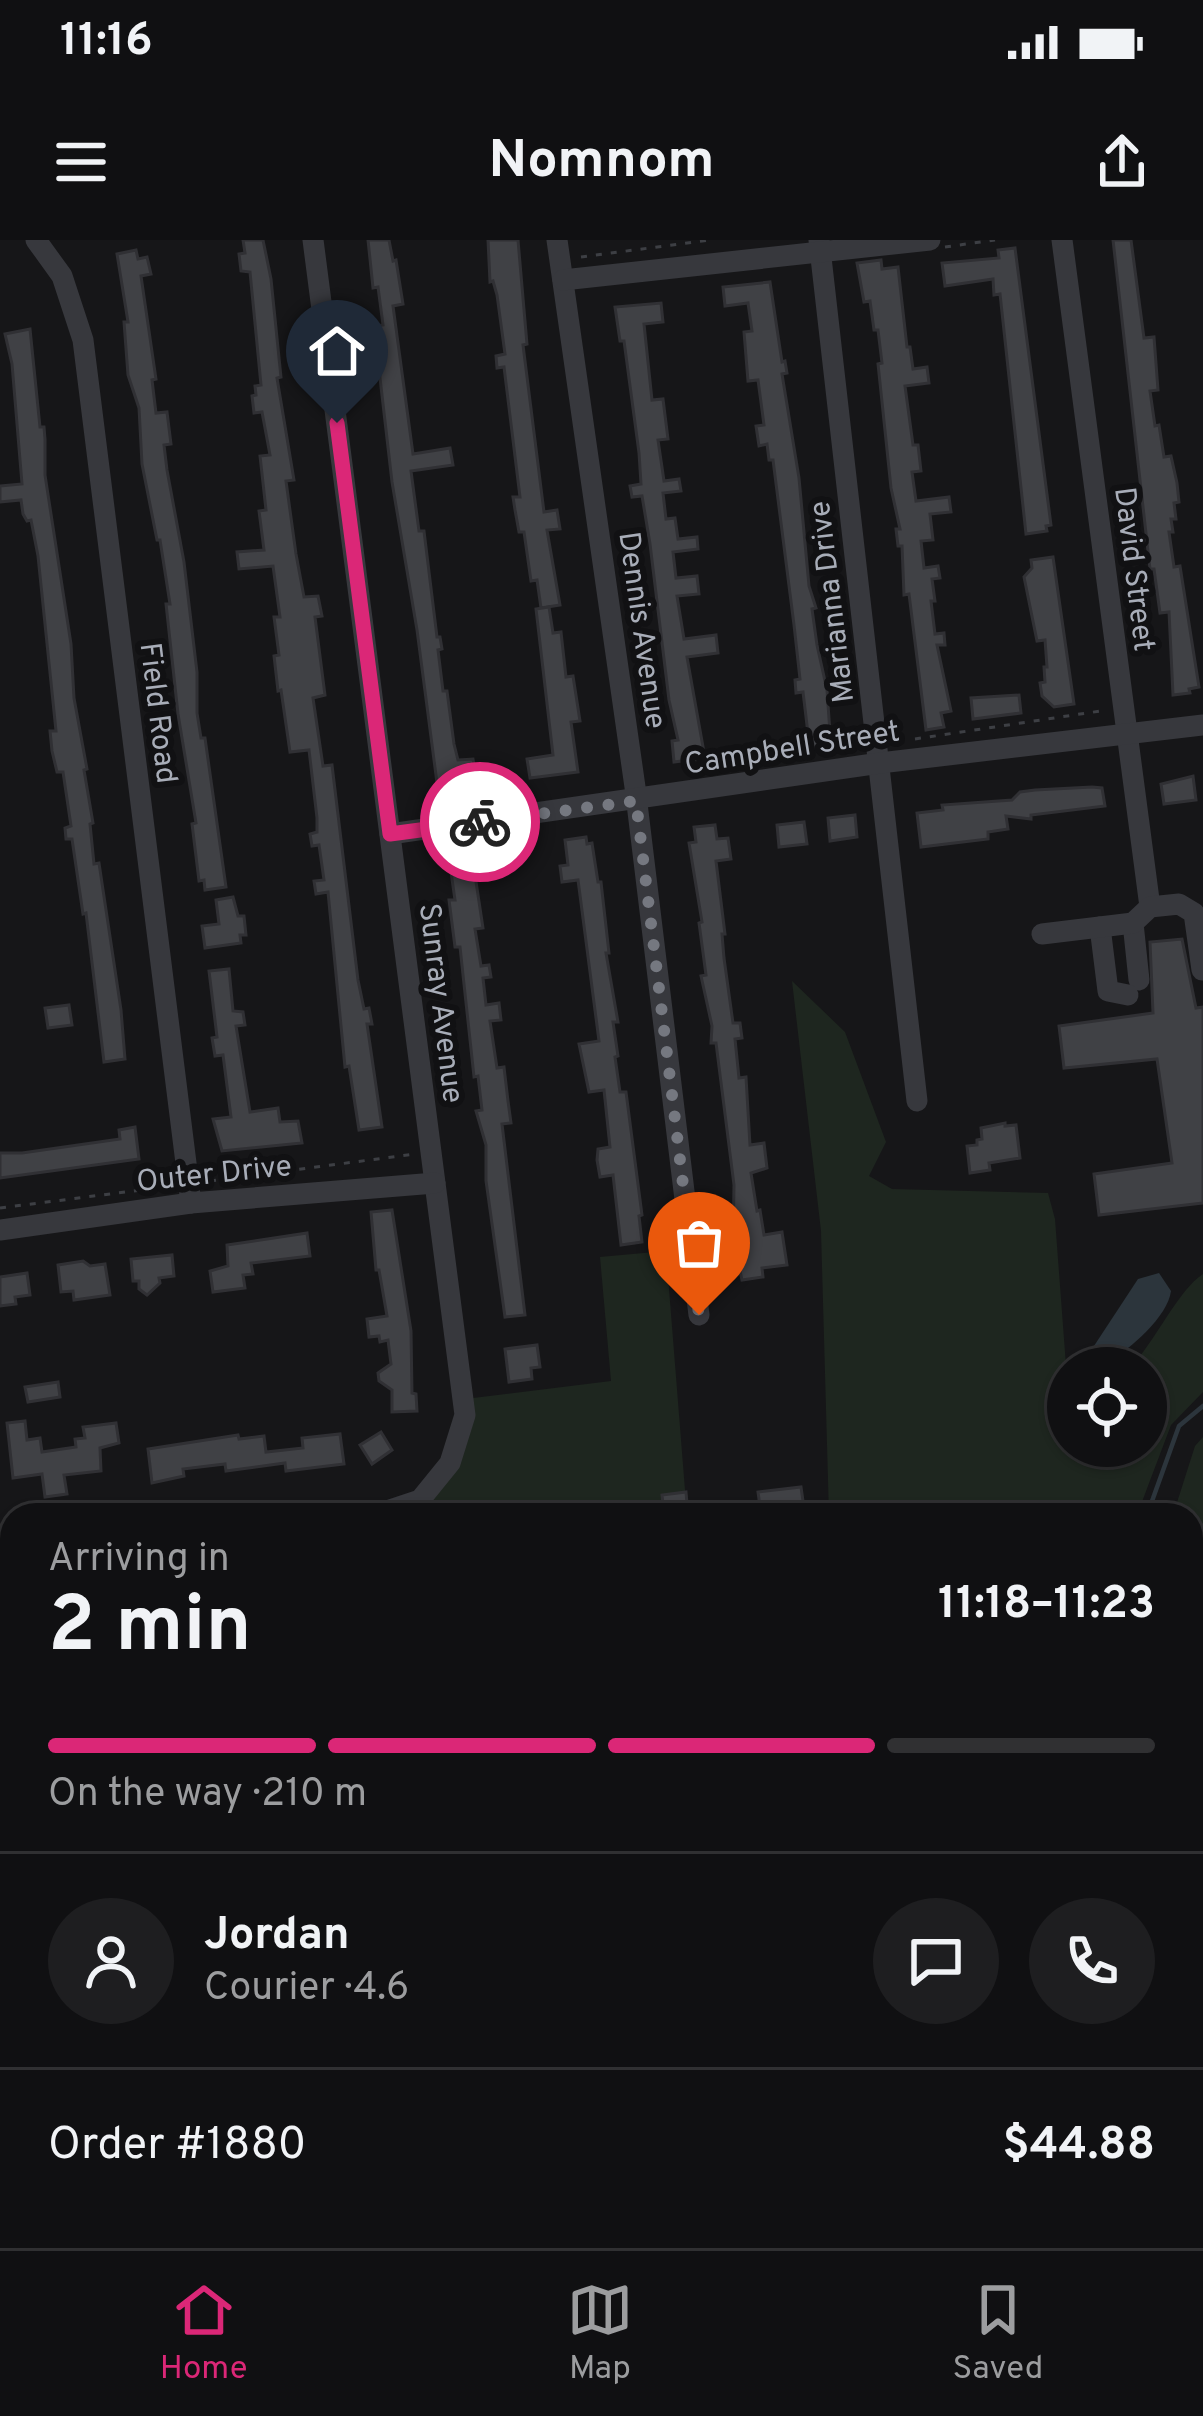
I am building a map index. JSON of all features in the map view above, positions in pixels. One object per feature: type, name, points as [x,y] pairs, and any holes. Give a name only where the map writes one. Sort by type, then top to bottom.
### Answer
[{"type":"street","name":"Field Road","points":[[36,240],[62,276],[83,340],[190,1203]]},
{"type":"street","name":"Sunray Avenue","points":[[313,240],[465,1415],[450,1463],[419,1500],[410,1503]]},
{"type":"street","name":"Dennis Avenue","points":[[557,240],[570,275],[699,1315]]},
{"type":"street","points":[[570,275],[820,246],[930,240]]},
{"type":"street","name":"David Street","points":[[1062,240],[1126,734],[1142,915],[1133,987],[1108,991],[1100,927]]},
{"type":"street","name":"Marianna Drive","points":[[820,246],[916,1101]]},
{"type":"street","name":"Campbell Street","points":[[390,834],[880,764],[1203,725]]},
{"type":"street","points":[[1042,934],[1100,927],[1180,904],[1194,913],[1202,970]]},
{"type":"street","name":"Outer Drive","points":[[0,1230],[190,1203],[435,1183]]},
{"type":"path","points":[[570,275],[576,257],[710,240]]},
{"type":"path","points":[[904,740],[1123,710]]},
{"type":"path","points":[[686,772],[837,749]]},
{"type":"path","points":[[208,1181],[425,1153]]},
{"type":"path","points":[[0,1208],[140,1190]]},
{"type":"shaded area","points":[[792,981],[845,1032],[886,1142],[869,1176],[892,1189],[1048,1193],[1055,1219],[1065,1347],[1047,1347],[1047,1467],[1155,1467],[1142,1503],[829,1503],[821,1231]]},
{"type":"shaded area","points":[[666,1251],[686,1503],[413,1503],[426,1496],[473,1398],[611,1381],[600,1257]]},
{"type":"shaded area","points":[[1159,1273],[1171,1291],[1163,1311],[1130,1347],[1093,1347],[1138,1279]]},
{"type":"shaded area","points":[[1203,1274],[1203,1392],[1171,1425],[1167,1436],[1167,1347],[1146,1347]]},
{"type":"shaded area","points":[[1203,1437],[1203,1503],[1177,1503],[1195,1446]]},
{"type":"building","points":[[243,240],[263,240],[271,279],[281,377],[277,378],[294,480],[286,481],[296,554],[304,597],[318,596],[322,616],[315,617],[325,695],[313,698],[323,766],[332,765],[358,980],[372,1024],[367,1024],[382,1127],[359,1130],[349,1066],[345,1067],[328,892],[316,894],[314,881],[324,880],[319,845],[312,846],[310,834],[317,832],[317,818],[309,750],[290,752],[278,691],[274,617],[280,617],[273,566],[239,569],[237,552],[264,550],[259,511],[266,510],[260,456],[270,455],[262,412],[254,413],[252,396],[255,386],[261,385],[250,272],[241,271]]},
{"type":"building","points":[[368,240],[389,240],[396,260],[403,304],[393,306],[413,454],[450,448],[453,465],[411,471],[454,744],[458,760],[473,759],[476,778],[437,783],[392,482],[374,326],[383,325]]},
{"type":"building","points":[[488,240],[518,240],[527,344],[523,345],[544,512],[557,510],[560,529],[547,530],[560,605],[541,608],[537,580],[531,581],[524,532],[519,532],[513,497],[520,497],[504,367],[497,368],[496,356],[505,354],[497,295],[490,282]]},
{"type":"building","points":[[1113,240],[1131,240],[1144,338],[1154,337],[1158,390],[1150,391],[1164,457],[1171,456],[1177,483],[1179,502],[1174,503],[1176,519],[1171,519],[1173,532],[1169,532],[1174,567],[1180,566],[1199,687],[1189,689],[1190,693],[1173,695],[1169,612],[1160,613],[1154,569],[1150,569]]},
{"type":"building","points":[[1015,248],[1051,525],[1046,526],[1047,531],[1026,534],[1000,294],[994,295],[993,279],[945,286],[942,263],[999,258],[998,250]]},
{"type":"building","points":[[136,250],[138,259],[147,257],[151,274],[141,276],[156,379],[152,380],[156,413],[167,412],[171,444],[164,445],[184,562],[197,713],[201,738],[205,738],[226,887],[205,890],[204,880],[199,881],[192,824],[196,823],[178,714],[166,604],[170,604],[142,464],[139,408],[128,375],[124,322],[128,322],[117,254]]},
{"type":"building","points":[[881,260],[882,269],[898,267],[913,369],[927,367],[929,383],[905,386],[921,471],[912,472],[916,501],[949,497],[951,512],[930,514],[933,540],[921,541],[924,568],[938,566],[940,578],[932,579],[935,601],[931,601],[935,634],[944,633],[945,645],[937,645],[951,711],[941,713],[944,727],[926,730],[891,488],[878,330],[874,330],[870,301],[864,302],[857,263]]},
{"type":"building","points":[[770,282],[787,373],[782,374],[827,690],[831,747],[813,750],[803,692],[796,693],[795,680],[800,679],[773,460],[769,460],[767,444],[759,446],[756,426],[764,425],[758,380],[748,381],[744,332],[752,331],[748,303],[725,306],[723,287]]},
{"type":"building","points":[[661,303],[663,322],[644,324],[652,400],[663,399],[668,439],[658,440],[664,481],[679,479],[681,491],[663,493],[666,519],[675,518],[678,539],[697,537],[698,549],[673,552],[676,578],[697,576],[699,594],[677,596],[684,639],[716,635],[718,653],[687,657],[705,758],[674,762],[672,741],[678,740],[650,544],[642,496],[632,497],[630,486],[641,484],[639,453],[615,307]]},
{"type":"building","points":[[30,329],[40,427],[44,427],[45,475],[87,769],[94,864],[99,863],[121,1010],[125,1059],[104,1062],[86,913],[72,839],[66,839],[65,828],[71,826],[63,772],[57,772],[52,751],[50,731],[56,731],[38,556],[31,520],[23,514],[21,500],[0,502],[0,486],[22,484],[5,334]]},
{"type":"building","points":[[1053,557],[1074,704],[1054,707],[1042,696],[1045,640],[1037,641],[1024,577],[1032,568],[1031,560]]},
{"type":"building","points":[[549,607],[553,633],[561,632],[566,677],[573,676],[580,721],[571,722],[578,772],[530,778],[527,759],[553,755],[536,609]]},
{"type":"building","points":[[1019,695],[1021,713],[973,719],[971,698]]},
{"type":"building","points":[[1193,776],[1196,800],[1164,804],[1161,784]]},
{"type":"building","points":[[1102,788],[1105,806],[1031,815],[1031,819],[1006,816],[1008,829],[988,832],[988,839],[921,847],[917,813],[943,810],[942,805],[1012,800],[1020,792]]},
{"type":"building","points":[[855,815],[857,837],[830,841],[828,818]]},
{"type":"building","points":[[804,822],[807,844],[779,847],[777,825]]},
{"type":"building","points":[[715,825],[717,839],[728,838],[731,859],[716,861],[733,1023],[740,1023],[742,1038],[735,1039],[739,1078],[746,1077],[750,1145],[764,1143],[767,1168],[751,1173],[757,1211],[764,1235],[782,1232],[787,1265],[762,1268],[763,1277],[742,1280],[733,1239],[734,1185],[716,1043],[711,1043],[701,976],[706,975],[702,922],[689,843],[696,842],[694,827]]},
{"type":"building","points":[[586,837],[587,844],[592,843],[601,882],[618,1022],[613,1022],[615,1057],[620,1092],[626,1092],[642,1215],[642,1242],[621,1245],[613,1175],[600,1177],[597,1160],[598,1149],[610,1147],[604,1090],[589,1092],[579,1044],[599,1041],[578,880],[562,882],[560,866],[568,865],[565,840]]},
{"type":"building","points":[[489,852],[492,873],[475,875],[483,928],[475,929],[481,966],[489,965],[491,977],[483,978],[486,1005],[499,1003],[501,1020],[490,1021],[497,1068],[504,1067],[511,1123],[502,1124],[525,1315],[505,1317],[486,1181],[486,1145],[476,1111],[482,1110],[478,1076],[474,1077],[460,947],[455,947],[449,900],[455,900],[449,858]]},
{"type":"building","points":[[233,897],[238,916],[244,916],[246,935],[240,935],[241,943],[205,948],[202,926],[219,924],[216,900]]},
{"type":"building","points":[[1182,939],[1196,1008],[1203,1007],[1203,1203],[1099,1215],[1094,1174],[1172,1163],[1157,1059],[1064,1068],[1059,1026],[1153,1013],[1150,942]]},
{"type":"building","points":[[229,969],[233,1011],[243,1012],[245,1025],[236,1026],[250,1112],[278,1108],[280,1122],[298,1121],[302,1143],[222,1151],[213,1119],[231,1117],[223,1055],[215,1056],[212,1038],[217,1037],[209,971]]},
{"type":"building","points":[[69,1005],[72,1025],[48,1028],[45,1008]]},
{"type":"building","points":[[1016,1125],[1020,1158],[989,1163],[990,1170],[970,1173],[967,1146],[982,1139],[981,1128]]},
{"type":"building","points":[[135,1127],[139,1159],[0,1178],[0,1153],[120,1139],[119,1130]]},
{"type":"building","points":[[392,1210],[411,1331],[412,1393],[417,1411],[392,1412],[392,1390],[379,1381],[378,1373],[391,1364],[388,1340],[369,1337],[367,1319],[387,1316],[376,1270],[371,1212]]},
{"type":"building","points":[[307,1233],[310,1256],[251,1263],[253,1274],[243,1275],[245,1288],[213,1292],[210,1271],[228,1266],[227,1245]]},
{"type":"building","points":[[172,1255],[174,1276],[159,1278],[160,1283],[147,1295],[139,1289],[139,1281],[133,1281],[131,1259]]},
{"type":"building","points":[[83,1261],[90,1266],[105,1264],[110,1295],[74,1300],[73,1291],[61,1292],[58,1265]]},
{"type":"building","points":[[27,1273],[30,1295],[15,1297],[16,1304],[0,1306],[0,1277]]},
{"type":"building","points":[[537,1345],[540,1367],[531,1368],[532,1379],[509,1382],[505,1349]]},
{"type":"building","points":[[58,1382],[60,1397],[28,1402],[25,1387]]},
{"type":"building","points":[[25,1421],[27,1440],[40,1438],[42,1452],[76,1447],[75,1439],[85,1438],[83,1427],[116,1423],[119,1443],[100,1448],[101,1471],[64,1475],[67,1494],[45,1497],[42,1474],[13,1478],[7,1423]]},
{"type":"building","points":[[381,1432],[392,1450],[372,1464],[360,1445]]},
{"type":"building","points":[[340,1434],[344,1464],[286,1471],[285,1463],[226,1471],[225,1464],[183,1469],[184,1476],[152,1483],[148,1449],[238,1435],[239,1439],[264,1436],[266,1452],[303,1448],[302,1438]]},
{"type":"building","points":[[801,1487],[803,1503],[760,1503],[758,1492]]},
{"type":"building","points":[[686,1492],[687,1503],[663,1503],[662,1495]]},
{"type":"waterway","points":[[1151,1503],[1179,1426],[1203,1406]]},
{"type":"way so far","points":[[480,822],[636,801],[699,1315]]},
{"type":"route","points":[[337,423],[390,834],[480,822]]}]
